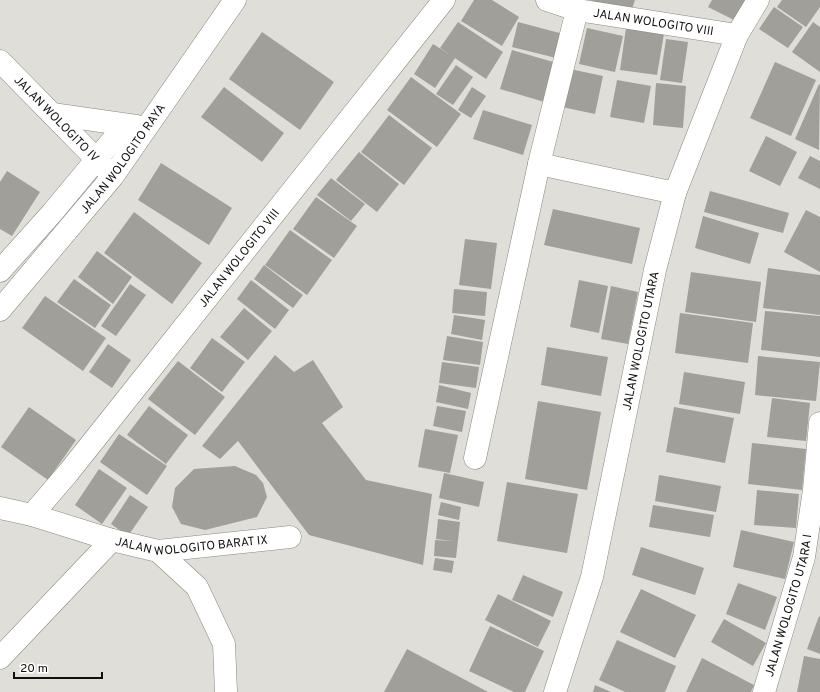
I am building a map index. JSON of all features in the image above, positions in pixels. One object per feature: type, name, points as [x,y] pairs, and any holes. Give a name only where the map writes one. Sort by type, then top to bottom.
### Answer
[{"type":"street","name":"JALAN WOLOGITO RAYA","points":[[0,310],[113,176],[235,0]]},
{"type":"street","name":"JALAN WOLOGITO VIII","points":[[32,515],[68,473],[444,0]]},
{"type":"street","name":"JALAN WOLOGITO VIII","points":[[547,0],[577,10],[737,35]]},
{"type":"street","name":"JALAN WOLOGITO UTARA","points":[[555,692],[592,577],[654,270],[674,193],[737,35],[758,0]]},
{"type":"street","points":[[474,458],[540,164],[577,10]]},
{"type":"street","name":"JALAN WOLOGITO IV","points":[[0,61],[113,176]]},
{"type":"street","points":[[52,114],[147,127]]},
{"type":"street","points":[[0,270],[97,160],[125,125]]},
{"type":"street","points":[[540,164],[674,193]]},
{"type":"street","name":"JALAN WOLOGITO UTARA I","points":[[764,692],[804,556],[814,490],[820,423]]},
{"type":"street","points":[[0,508],[32,515],[112,540]]},
{"type":"street","name":"JALAN WOLOGITO BARAT IX","points":[[0,658],[112,540],[158,551],[290,537]]},
{"type":"street","points":[[158,551],[197,587],[224,644],[226,692]]},
{"type":"building","points":[[474,0],[492,0],[519,17],[502,46],[461,21]]},
{"type":"building","points":[[589,0],[635,0],[631,12]]},
{"type":"building","points":[[712,0],[747,0],[736,21],[708,7]]},
{"type":"building","points":[[782,0],[820,0],[820,7],[806,27],[777,7]]},
{"type":"building","points":[[774,7],[803,27],[788,48],[759,29]]},
{"type":"building","points":[[458,22],[503,52],[486,79],[440,48]]},
{"type":"building","points":[[518,22],[567,35],[560,59],[512,47]]},
{"type":"building","points":[[813,22],[820,27],[820,72],[792,52]]},
{"type":"building","points":[[587,28],[623,36],[615,72],[579,64]]},
{"type":"building","points":[[626,28],[664,34],[657,75],[620,70]]},
{"type":"building","points":[[262,32],[334,82],[300,130],[229,79]]},
{"type":"building","points":[[666,39],[688,42],[682,83],[660,80]]},
{"type":"building","points":[[433,44],[455,58],[435,88],[414,74]]},
{"type":"building","points":[[512,50],[560,64],[548,103],[500,89]]},
{"type":"building","points":[[775,62],[816,80],[791,136],[750,118]]},
{"type":"building","points":[[456,65],[473,77],[453,105],[436,94]]},
{"type":"building","points":[[570,69],[603,76],[595,114],[562,107]]},
{"type":"building","points":[[411,77],[461,114],[437,147],[387,110]]},
{"type":"building","points":[[617,80],[651,86],[644,123],[610,117]]},
{"type":"building","points":[[656,83],[686,86],[683,128],[653,125]]},
{"type":"building","points":[[819,84],[820,85],[819,150],[795,139]]},
{"type":"building","points":[[224,87],[284,133],[262,162],[201,117]]},
{"type":"building","points":[[472,87],[486,96],[471,118],[458,110]]},
{"type":"building","points":[[483,110],[532,125],[523,155],[473,139]]},
{"type":"building","points":[[389,115],[432,148],[404,185],[361,152]]},
{"type":"building","points":[[766,136],[797,152],[780,186],[749,171]]},
{"type":"building","points":[[359,152],[399,184],[377,212],[336,180]]},
{"type":"building","points":[[810,156],[820,161],[820,189],[798,178]]},
{"type":"building","points":[[161,163],[232,208],[209,245],[138,200]]},
{"type":"building","points":[[7,171],[40,192],[12,236],[0,229],[0,182]]},
{"type":"building","points":[[331,178],[365,204],[351,221],[317,195]]},
{"type":"building","points":[[710,191],[789,213],[783,233],[704,212]]},
{"type":"building","points":[[316,197],[357,226],[334,258],[293,229]]},
{"type":"building","points":[[553,209],[640,228],[632,264],[544,245]]},
{"type":"building","points":[[806,210],[820,217],[820,272],[784,252]]},
{"type":"building","points":[[134,212],[202,263],[172,304],[104,253]]},
{"type":"building","points":[[703,216],[759,233],[750,264],[695,248]]},
{"type":"building","points":[[290,230],[332,260],[307,295],[265,265]]},
{"type":"building","points":[[465,239],[497,243],[491,289],[459,285]]},
{"type":"building","points":[[97,251],[132,277],[113,304],[78,277]]},
{"type":"building","points":[[264,265],[303,295],[293,308],[254,279]]},
{"type":"building","points":[[768,268],[820,275],[820,315],[763,308]]},
{"type":"building","points":[[691,272],[761,282],[756,322],[685,312]]},
{"type":"building","points":[[74,279],[111,305],[95,328],[57,302]]},
{"type":"building","points":[[251,280],[289,310],[275,329],[237,299]]},
{"type":"building","points":[[579,280],[608,286],[599,333],[570,327]]},
{"type":"building","points":[[130,284],[146,295],[116,336],[101,326]]},
{"type":"building","points":[[611,286],[638,292],[628,344],[601,339]]},
{"type":"building","points":[[454,289],[487,292],[485,316],[452,313]]},
{"type":"building","points":[[45,296],[106,338],[83,371],[22,328]]},
{"type":"building","points":[[244,308],[272,331],[248,360],[220,337]]},
{"type":"building","points":[[765,311],[820,316],[820,357],[761,350]]},
{"type":"building","points":[[680,313],[753,323],[748,363],[675,353]]},
{"type":"building","points":[[454,315],[485,320],[482,340],[451,334]]},
{"type":"building","points":[[447,336],[483,342],[480,365],[443,360]]},
{"type":"building","points":[[212,338],[245,362],[222,392],[190,368]]},
{"type":"building","points":[[108,344],[131,360],[112,388],[89,372]]},
{"type":"building","points":[[547,347],[608,357],[601,396],[541,385]]},
{"type":"building","points":[[275,355],[294,372],[313,360],[343,407],[322,423],[366,480],[432,494],[423,565],[309,535],[238,441],[220,459],[202,446]]},
{"type":"building","points":[[758,356],[820,362],[816,401],[755,395]]},
{"type":"building","points":[[178,361],[225,397],[195,435],[148,399]]},
{"type":"building","points":[[442,362],[479,367],[476,388],[439,383]]},
{"type":"building","points":[[684,372],[745,382],[740,414],[679,404]]},
{"type":"building","points":[[439,385],[471,393],[468,409],[436,402]]},
{"type":"building","points":[[772,398],[810,403],[806,441],[767,437]]},
{"type":"building","points":[[538,401],[601,412],[587,490],[525,479]]},
{"type":"building","points":[[149,406],[188,435],[166,464],[127,435]]},
{"type":"building","points":[[437,406],[466,411],[462,432],[433,426]]},
{"type":"building","points":[[29,407],[76,440],[48,480],[1,447]]},
{"type":"building","points":[[674,407],[734,418],[725,463],[666,452]]},
{"type":"building","points":[[425,429],[458,435],[450,473],[418,467]]},
{"type":"building","points":[[119,434],[167,466],[147,495],[100,462]]},
{"type":"building","points":[[752,443],[806,449],[802,490],[748,484]]},
{"type":"building","points":[[235,466],[256,475],[263,483],[267,497],[257,517],[205,530],[181,524],[172,507],[175,488],[194,469]]},
{"type":"building","points":[[99,469],[127,488],[102,524],[75,505]]},
{"type":"building","points":[[444,473],[484,482],[479,507],[439,498]]},
{"type":"building","points":[[659,475],[721,486],[716,512],[655,501]]},
{"type":"building","points":[[507,482],[578,494],[567,553],[497,541]]},
{"type":"building","points":[[757,490],[799,494],[796,528],[754,525]]},
{"type":"building","points":[[130,495],[148,507],[128,536],[111,524]]},
{"type":"building","points":[[441,502],[461,507],[459,520],[438,515]]},
{"type":"building","points":[[653,505],[714,515],[710,537],[649,527]]},
{"type":"building","points":[[438,519],[460,522],[456,558],[434,556],[435,540],[453,541],[436,539]]},
{"type":"building","points":[[741,530],[794,542],[785,579],[733,567]]},
{"type":"building","points":[[641,547],[704,568],[695,595],[632,575]]},
{"type":"building","points":[[435,558],[454,561],[452,573],[433,570]]},
{"type":"building","points":[[523,575],[563,592],[553,617],[512,600]]},
{"type":"building","points":[[738,583],[777,597],[765,630],[726,614]]},
{"type":"building","points":[[641,589],[696,615],[675,658],[620,632]]},
{"type":"building","points":[[498,594],[551,621],[538,647],[485,620]]},
{"type":"building","points":[[819,616],[820,617],[820,654],[807,649]]},
{"type":"building","points":[[724,619],[766,643],[753,666],[711,642]]},
{"type":"building","points":[[490,626],[544,651],[525,692],[514,692],[469,671]]},
{"type":"building","points":[[617,640],[676,666],[665,692],[625,692],[599,680]]},
{"type":"building","points":[[407,649],[488,692],[384,692]]},
{"type":"building","points":[[804,656],[820,659],[820,692],[797,692]]},
{"type":"building","points":[[702,658],[754,685],[751,692],[686,692]]},
{"type":"building","points":[[595,685],[611,692],[593,692]]}]
